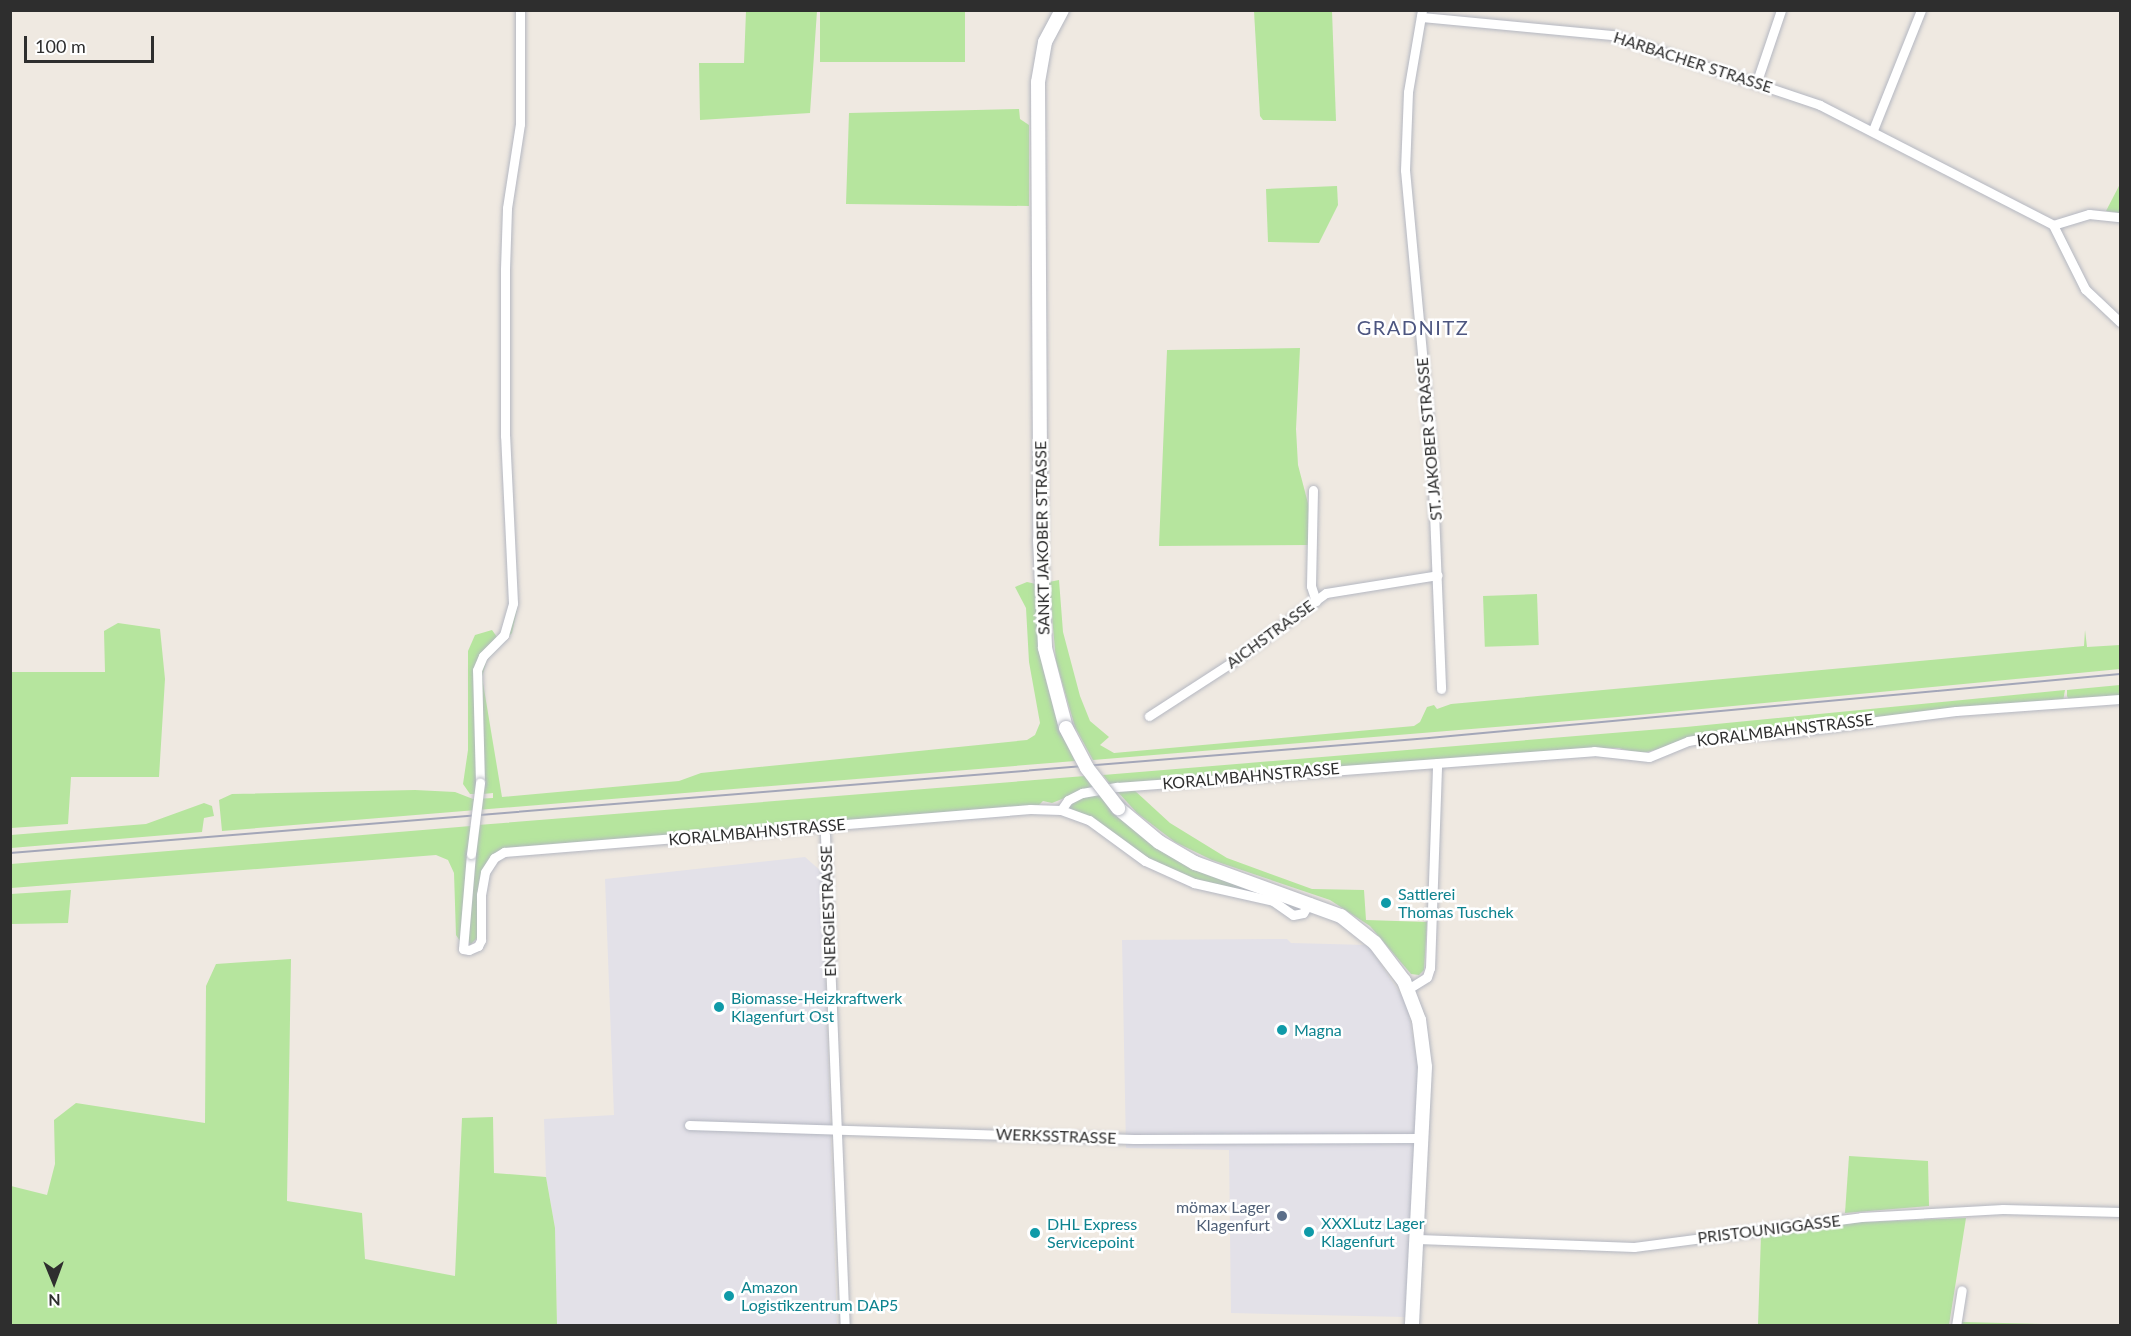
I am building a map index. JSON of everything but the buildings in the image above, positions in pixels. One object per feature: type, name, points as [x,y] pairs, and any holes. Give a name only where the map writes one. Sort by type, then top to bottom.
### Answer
[{"type":"main road","name":"SANKT JAKOBER STRASSE","points":[[1062,10],[1045,42],[1038,82],[1040,540],[1044,639],[1066,728],[1087,768],[1118,808],[1149,835],[1184,858],[1310,902],[1341,916],[1367,935],[1388,957],[1408,989]]},
{"type":"main road","points":[[1408,989],[1424,1047],[1423,1138],[1412,1326]]},
{"type":"street","name":"KORALMBAHNSTRASSE","points":[[520,10],[520,124],[507,208],[505,269],[505,436],[513,603],[504,635],[483,656],[477,670],[480,783],[463,949],[474,949],[480,944],[483,878],[490,862],[504,852],[980,813],[1061,810],[1077,795],[1108,788],[1604,751],[1649,757],[1688,741],[1711,737],[1782,733],[1956,711],[2121,699]]},
{"type":"street","points":[[1756,81],[1781,10]]},
{"type":"street","points":[[1873,130],[1921,10]]},
{"type":"street","name":"HARBACHER STRASSE","points":[[1421,14],[1598,32],[1756,81],[1873,130],[2053,225]]},
{"type":"street","name":"ST. JAKOBER STRASSE","points":[[1421,14],[1408,92],[1405,170],[1432,462],[1441,689]]},
{"type":"street","points":[[2121,217],[2089,214],[2053,225],[2085,289],[2121,322]]},
{"type":"street","points":[[1312,490],[1311,586],[1316,601]]},
{"type":"street","name":"AICHSTRASSE","points":[[1149,716],[1231,663],[1326,593],[1438,575]]},
{"type":"street","points":[[1408,989],[1426,977],[1430,968],[1437,763]]},
{"type":"street","points":[[1061,810],[1096,823],[1138,856],[1184,880],[1273,901],[1293,915],[1303,913],[1310,902]]},
{"type":"street","name":"ENERGIESTRASSE","points":[[825,835],[845,1326]]},
{"type":"street","name":"WERKSSTRASSE","points":[[689,1125],[1134,1139],[1423,1138]]},
{"type":"street","name":"PRISTOUNIGGASSE","points":[[1418,1239],[1634,1246],[1861,1217],[2003,1209],[2121,1212]]},
{"type":"street","points":[[1956,1326],[1962,1290]]},
{"type":"shaded area","points":[[805,857],[822,872],[837,1325],[557,1325],[555,1228],[546,1177],[544,1119],[614,1115],[605,879]]},
{"type":"shaded area","points":[[1287,939],[1291,943],[1368,945],[1407,1004],[1418,1066],[1410,1273],[1405,1317],[1231,1313],[1229,1150],[1126,1148],[1122,940]]},
{"type":"green space","points":[[746,11],[817,11],[810,113],[700,120],[699,63],[744,63]]},
{"type":"green space","points":[[820,11],[965,11],[965,62],[820,62]]},
{"type":"green space","points":[[1254,11],[1332,11],[1336,121],[1263,120],[1260,116]]},
{"type":"green space","points":[[1019,109],[1020,119],[1029,125],[1029,206],[846,204],[849,113]]},
{"type":"green space","points":[[2120,184],[2120,213],[2106,211]]},
{"type":"green space","points":[[1337,186],[1338,205],[1319,243],[1268,242],[1266,189]]},
{"type":"green space","points":[[1300,348],[1296,429],[1298,465],[1310,511],[1309,545],[1159,546],[1167,350]]},
{"type":"green space","points":[[1059,580],[1063,632],[1080,696],[1090,721],[1109,737],[1100,745],[1114,753],[1414,726],[1420,722],[1427,707],[1434,705],[1437,709],[1451,704],[2084,646],[2085,630],[2087,647],[2120,645],[2120,669],[1618,717],[1093,760],[1075,727],[1056,661],[1049,582]]},
{"type":"green space","points":[[1027,582],[1036,584],[1043,669],[1059,729],[1075,761],[222,831],[219,800],[232,794],[415,790],[455,792],[473,799],[493,798],[493,793],[483,794],[484,762],[478,695],[480,664],[509,634],[518,605],[512,633],[487,660],[482,677],[502,797],[679,781],[701,773],[1027,740],[1035,735],[1040,723],[1029,662],[1026,608],[1015,587]]},
{"type":"green space","points":[[1537,594],[1539,645],[1485,647],[1483,596]]},
{"type":"green space","points":[[118,623],[160,629],[165,679],[159,777],[71,777],[68,824],[11,828],[11,672],[105,672],[104,631]]},
{"type":"green space","points":[[492,630],[497,637],[479,657],[479,749],[475,794],[470,794],[463,784],[468,750],[468,651],[475,635]]},
{"type":"green space","points":[[2120,685],[2120,697],[2069,700],[2067,696],[2067,690]]},
{"type":"green space","points":[[2065,690],[2063,701],[1717,734],[1639,754],[1619,748],[1589,748],[1111,785],[1103,775],[1686,727]]},
{"type":"green space","points":[[1085,776],[1092,787],[1052,803],[1043,801],[1039,805],[491,857],[478,937],[471,944],[467,941],[478,825]]},
{"type":"green space","points":[[1133,789],[1170,823],[1227,858],[1312,889],[1364,890],[1366,920],[1427,922],[1424,970],[1419,975],[1411,974],[1370,926],[1330,900],[1212,860],[1175,842],[1137,813],[1116,790]]},
{"type":"green space","points":[[1097,793],[1169,856],[1296,908],[1171,872],[1069,808],[1074,800]]},
{"type":"green space","points":[[204,803],[212,806],[214,816],[204,818],[202,832],[11,848],[11,835],[146,824]]},
{"type":"green space","points":[[471,826],[460,941],[456,935],[454,873],[448,860],[436,855],[11,888],[11,864]]},
{"type":"green space","points":[[71,890],[68,923],[11,924],[11,894]]},
{"type":"green space","points":[[291,959],[287,1201],[362,1213],[365,1259],[455,1276],[462,1118],[493,1117],[494,1173],[546,1177],[555,1228],[557,1325],[11,1325],[11,1186],[47,1195],[55,1164],[54,1120],[76,1103],[205,1123],[206,986],[216,964]]},
{"type":"green space","points":[[1849,1156],[1928,1161],[1929,1206],[1845,1213]]},
{"type":"green space","points":[[1966,1218],[1949,1325],[1758,1325],[1761,1235],[1861,1222]]},
{"type":"green space","points":[[1962,1322],[2044,1324],[1961,1325]]},
{"type":"railway","points":[[10,853],[1429,738],[2120,674]]},
{"type":"place","name":"Sattlerei Thomas Tuschek","points":[[1386,903]]},
{"type":"place","name":"Biomasse-Heizkraftwerk Klagenfurt Ost","points":[[719,1007]]},
{"type":"place","name":"Magna","points":[[1282,1030]]},
{"type":"place","name":"mömax Lager Klagenfurt","points":[[1282,1216]]},
{"type":"place","name":"XXXLutz Lager Klagenfurt","points":[[1309,1232]]},
{"type":"place","name":"DHL Express Servicepoint","points":[[1035,1233]]},
{"type":"place","name":"Amazon Logistikzentrum DAP5","points":[[729,1296]]},
{"type":"district","name":"GRADNITZ","points":[[1413,327]]}]
